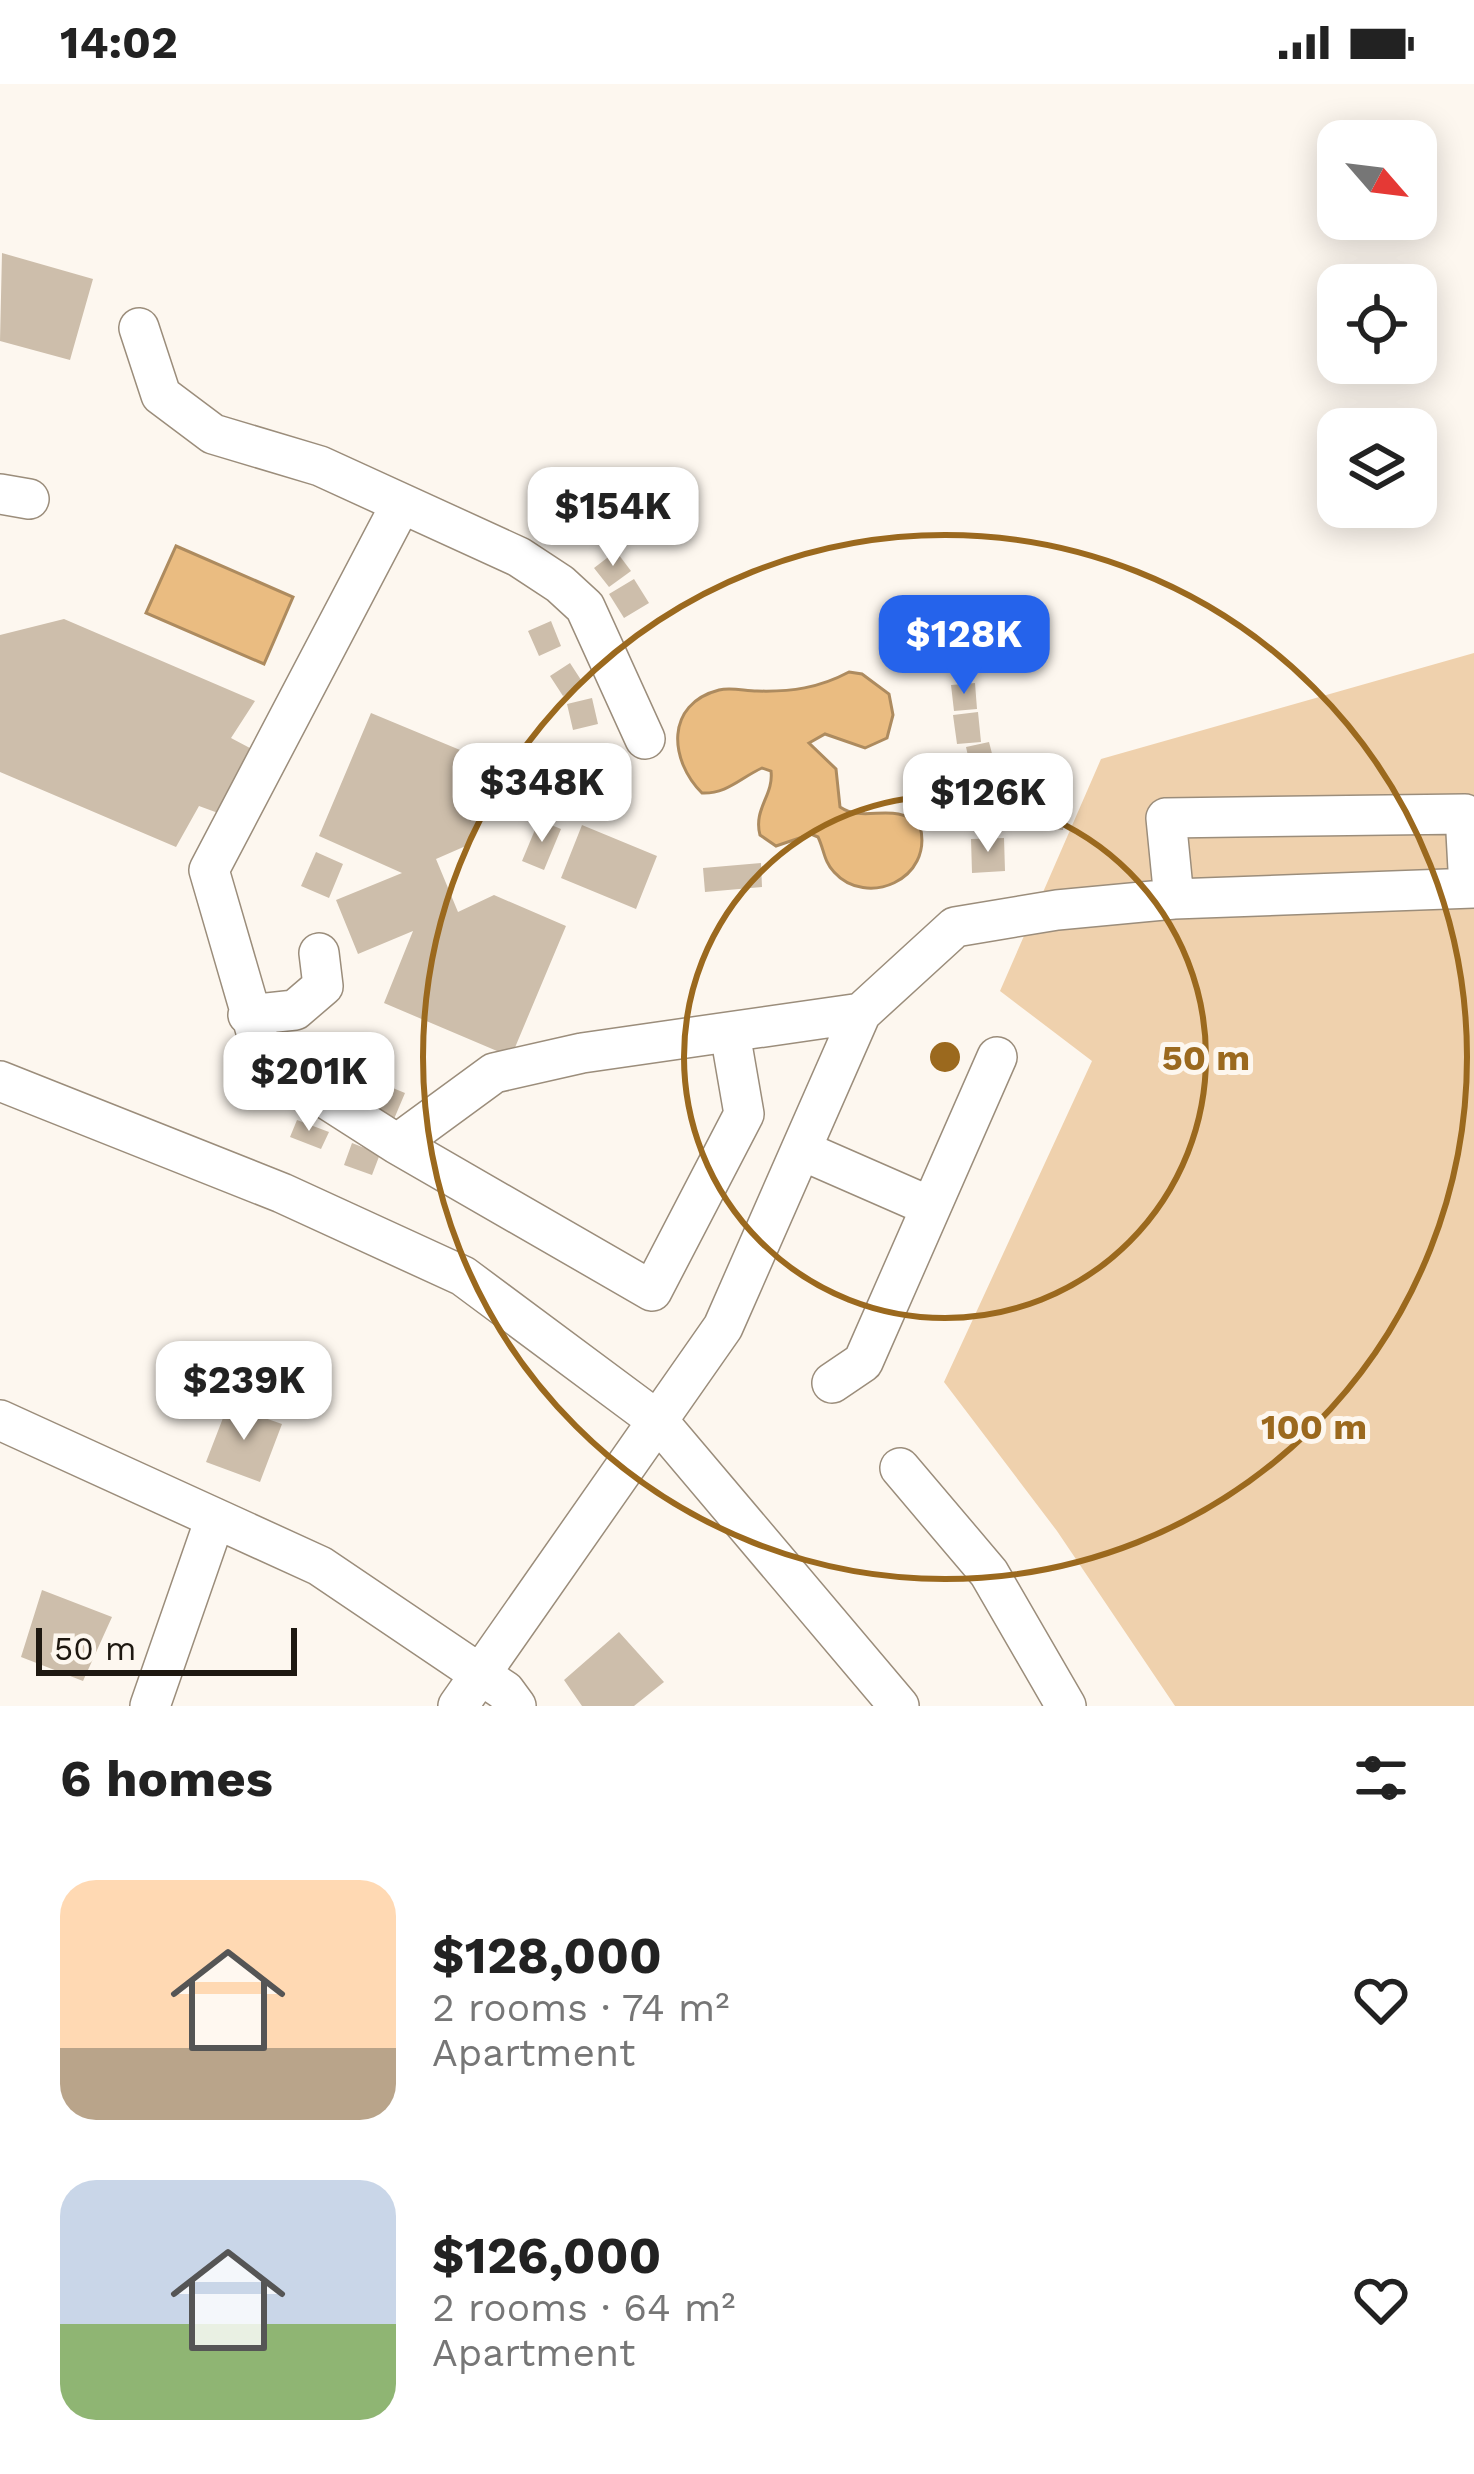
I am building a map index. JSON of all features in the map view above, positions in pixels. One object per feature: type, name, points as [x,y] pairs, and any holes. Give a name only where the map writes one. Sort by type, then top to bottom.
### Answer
[{"type":"street","points":[[139,328],[161,395],[185,417],[213,434],[320,466],[519,556],[585,607],[645,739]]},
{"type":"street","points":[[400,506],[209,870],[264,1059],[397,1144],[652,1291],[744,1114],[730,1033]]},
{"type":"street","points":[[469,1690],[723,1327],[861,1013],[955,927],[1057,910],[1174,899],[1472,888],[1466,814],[1166,818],[1174,899]]},
{"type":"street","points":[[248,1015],[295,1010],[323,986],[319,952]]},
{"type":"street","points":[[397,1144],[494,1073],[582,1053],[861,1013]]},
{"type":"street","points":[[832,1383],[863,1362],[997,1057]]},
{"type":"street","points":[[0,1081],[282,1193],[463,1276],[658,1421],[899,1706]]},
{"type":"street","points":[[801,1150],[929,1206]]},
{"type":"street","points":[[0,1420],[320,1566],[469,1690],[516,1706]]},
{"type":"street","points":[[900,1468],[988,1573],[1066,1706]]},
{"type":"street","points":[[150,1706],[215,1519]]},
{"type":"shaded area","points":[[176,546],[293,597],[264,664],[146,613]]},
{"type":"shaded area","points":[[1474,653],[1474,1706],[1175,1706],[1057,1531],[944,1382],[1092,1061],[1000,991],[1101,759]]},
{"type":"shaded area","points":[[849,672],[862,674],[889,694],[893,715],[887,738],[865,748],[825,734],[809,743],[836,769],[840,807],[850,812],[900,814],[920,826],[922,845],[917,861],[907,874],[879,888],[847,883],[826,860],[818,837],[811,834],[776,846],[760,835],[759,817],[771,771],[762,768],[726,788],[702,793],[679,750],[681,720],[701,697],[724,689],[804,688]]},
{"type":"building","points":[[2,253],[93,279],[70,360],[0,341]]},
{"type":"building","points":[[616,551],[631,571],[609,587],[594,568]]},
{"type":"building","points":[[634,579],[649,603],[624,618],[609,594]]},
{"type":"building","points":[[64,619],[255,701],[231,738],[267,757],[229,817],[199,806],[176,847],[0,772],[0,635]]},
{"type":"building","points":[[551,621],[561,646],[539,656],[528,631]]},
{"type":"building","points":[[570,663],[583,683],[563,696],[550,676]]},
{"type":"building","points":[[975,683],[977,709],[954,711],[951,685]]},
{"type":"building","points":[[592,698],[598,724],[573,730],[567,704]]},
{"type":"building","points":[[978,712],[981,742],[957,744],[953,715]]},
{"type":"building","points":[[371,713],[501,767],[468,845],[436,859],[458,912],[494,895],[566,926],[511,1057],[384,1003],[413,931],[358,954],[336,900],[402,873],[319,836]]},
{"type":"building","points":[[989,742],[996,769],[972,774],[966,747]]},
{"type":"building","points":[[579,745],[597,756],[586,775],[567,765]]},
{"type":"building","points":[[1034,788],[1067,791],[1063,830],[1030,827]]},
{"type":"building","points":[[539,820],[561,829],[544,870],[522,861]]},
{"type":"building","points":[[582,825],[657,856],[636,909],[561,878]]},
{"type":"building","points":[[1004,838],[1005,871],[972,873],[971,839]]},
{"type":"building","points":[[316,852],[343,864],[329,898],[301,886]]},
{"type":"building","points":[[761,863],[762,887],[705,892],[703,868]]},
{"type":"building","points":[[371,1079],[405,1093],[394,1119],[360,1105]]},
{"type":"building","points":[[297,1120],[329,1132],[321,1149],[290,1137]]},
{"type":"building","points":[[352,1143],[380,1154],[372,1175],[344,1165]]},
{"type":"building","points":[[228,1405],[282,1424],[260,1482],[206,1462]]},
{"type":"building","points":[[42,1590],[112,1617],[83,1681],[21,1657]]},
{"type":"building","points":[[619,1632],[664,1682],[634,1706],[582,1706],[564,1680]]}]
